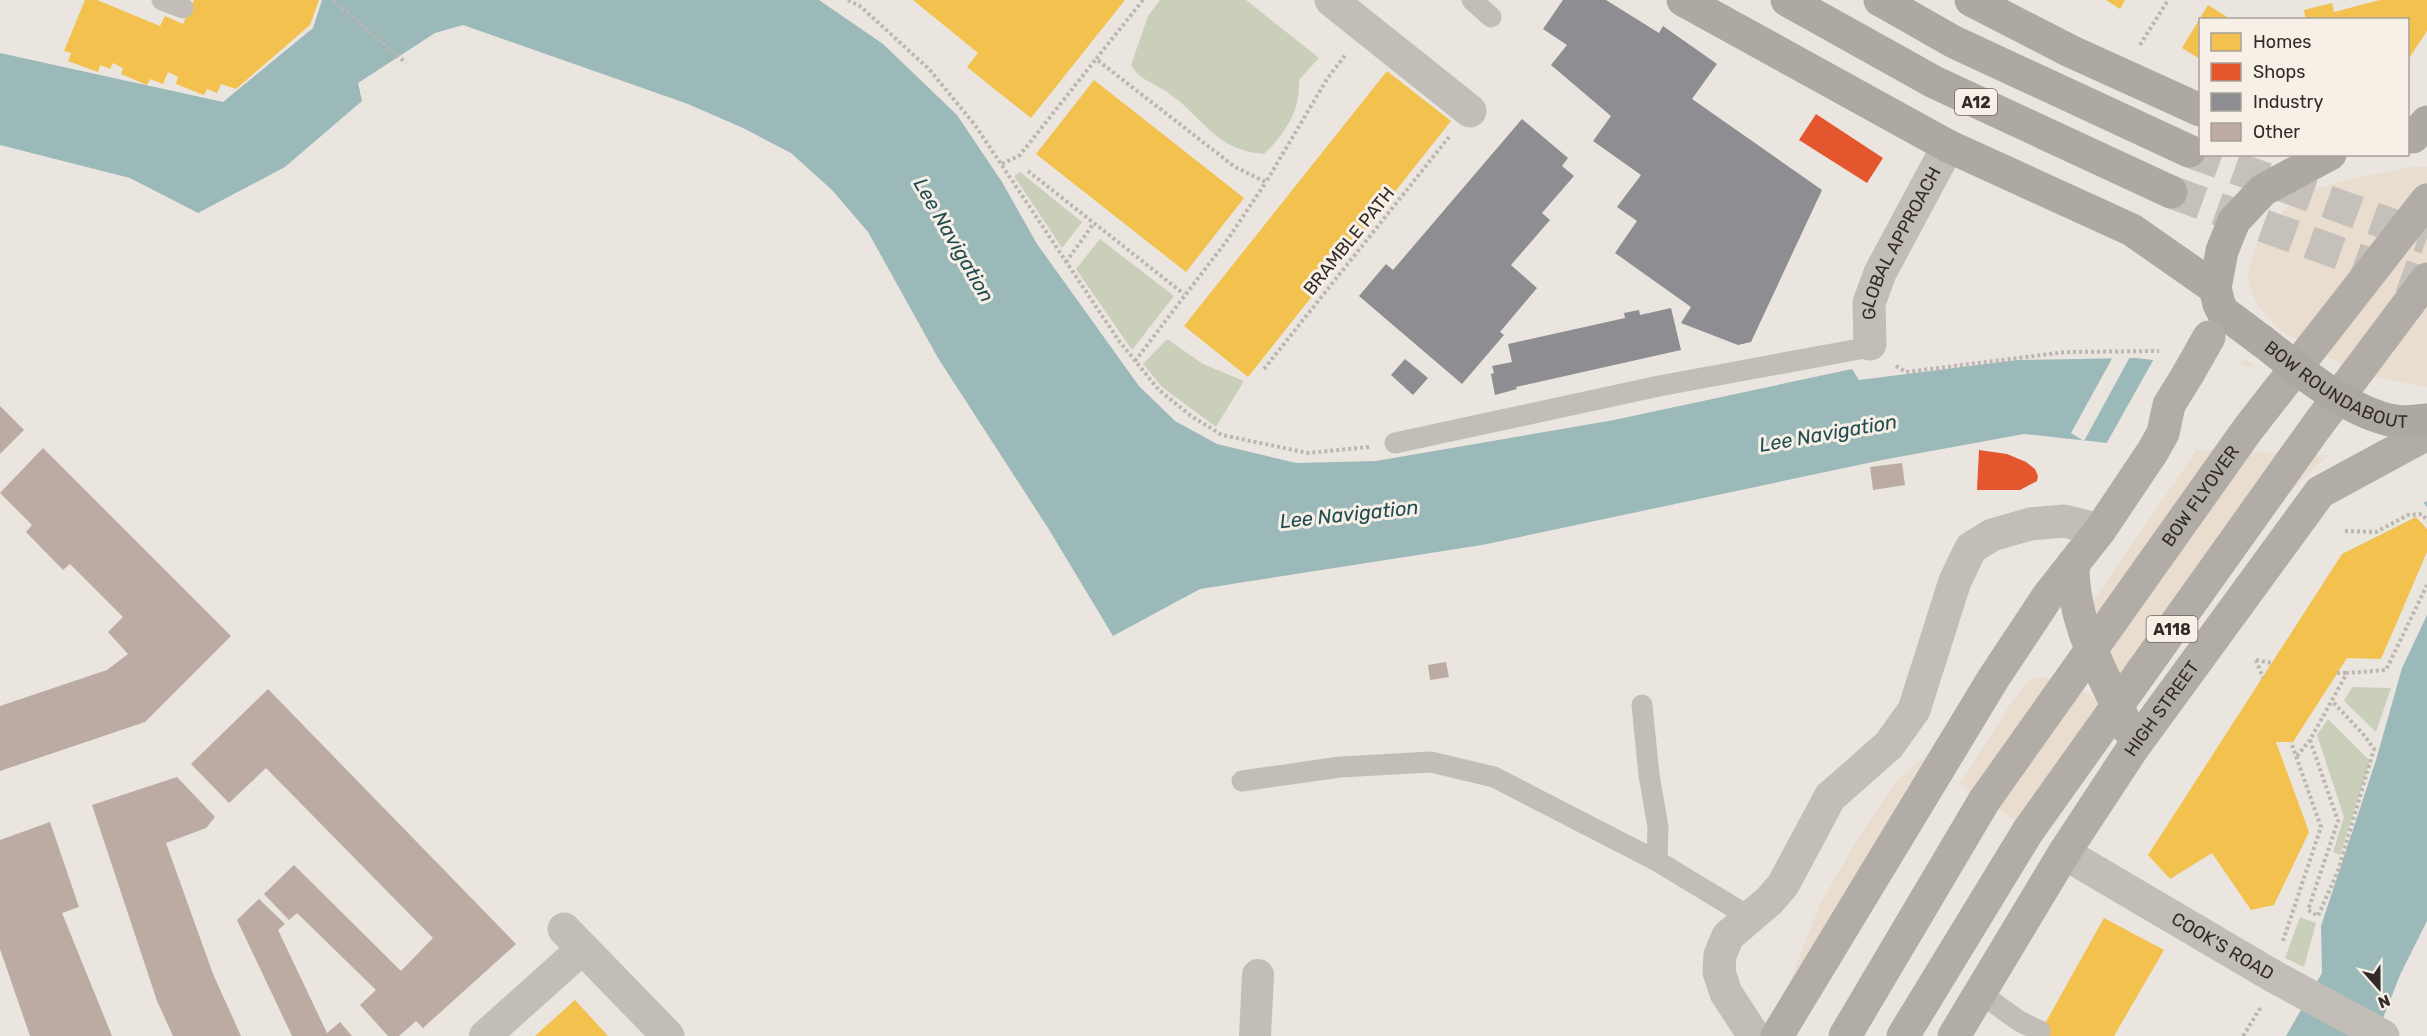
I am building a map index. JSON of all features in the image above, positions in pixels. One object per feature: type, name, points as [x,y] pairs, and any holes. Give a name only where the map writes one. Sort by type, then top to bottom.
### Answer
[{"type":"highway","name":"BOW ROUNDABOUT","points":[[1683,0],[1948,146],[2132,230],[2216,312],[2262,341],[2327,390],[2371,414],[2396,422],[2427,420]]},
{"type":"highway","name":"A12","points":[[1787,0],[1934,82],[2171,192]]},
{"type":"highway","name":"A12","points":[[1880,0],[1954,42],[2189,151]]},
{"type":"highway","points":[[1971,0],[2070,51],[2199,110]]},
{"type":"highway","points":[[2216,312],[2222,251],[2234,221],[2264,190],[2320,156]]},
{"type":"main road","name":"BOW FLYOVER","points":[[1845,1036],[1984,801],[2248,429],[2427,200]]},
{"type":"main road","name":"A118","points":[[1903,1036],[2028,831],[2316,427],[2427,279]]},
{"type":"main road","points":[[1777,1036],[1993,679],[2073,564],[2100,530],[2153,451],[2163,433],[2169,405],[2216,312]]},
{"type":"main road","name":"HIGH STREET","points":[[1954,1036],[2064,853],[2133,748],[2320,492],[2427,434]]},
{"type":"main road","points":[[2073,564],[2073,586],[2086,640],[2115,698],[2133,748]]},
{"type":"street","points":[[1331,0],[1462,120]]},
{"type":"street","name":"GLOBAL APPROACH","points":[[1870,344],[1869,303],[1880,273],[1948,146]]},
{"type":"street","points":[[1754,1036],[1726,993],[1719,972],[1720,954],[1728,936],[1784,885],[1830,797],[1889,745],[1914,710],[1955,581],[1971,548],[1992,535],[2030,524],[2064,521],[2100,530]]},
{"type":"street","name":"COOK'S ROAD","points":[[2064,853],[2273,976],[2383,1036]]},
{"type":"street","points":[[485,1036],[573,939],[668,1036]]},
{"type":"street","points":[[1255,1036],[1258,975]]},
{"type":"lane","points":[[162,0],[183,8]]},
{"type":"lane","points":[[1472,0],[1491,17]]},
{"type":"lane","points":[[1395,443],[1659,386],[1865,348],[1870,344]]},
{"type":"lane","points":[[1642,705],[1649,775],[1658,827],[1657,861]]},
{"type":"lane","points":[[1242,781],[1340,767],[1431,762],[1494,777],[1657,861],[1748,916]]},
{"type":"lane","points":[[1979,992],[2019,1021],[2040,1030]]},
{"type":"path","points":[[333,0],[406,63]]},
{"type":"path","points":[[848,0],[860,6],[929,69],[1002,164],[1135,361],[1159,390],[1191,416],[1222,435],[1308,453],[1395,443]]},
{"type":"path","points":[[1002,164],[1020,155],[1143,0]]},
{"type":"path","points":[[2148,32],[2168,0]]},
{"type":"path","points":[[1096,59],[1235,167],[1266,182]]},
{"type":"path","points":[[1135,361],[1228,238],[1266,182],[1336,67]]},
{"type":"path","name":"BRAMBLE PATH","points":[[1264,369],[1462,120]]},
{"type":"path","points":[[1029,171],[1184,294]]},
{"type":"path","points":[[1066,262],[1094,223]]},
{"type":"path","points":[[1870,344],[1895,366],[1906,372],[2066,352],[2159,351]]},
{"type":"path","points":[[2345,531],[2376,532],[2408,515],[2422,514],[2427,520]]},
{"type":"path","points":[[2337,673],[2386,669],[2427,585]]},
{"type":"path","points":[[2263,678],[2256,660],[2272,663]]},
{"type":"path","points":[[2297,756],[2310,740],[2347,673]]},
{"type":"path","points":[[2310,740],[2338,821],[2308,910],[2318,916],[2338,871],[2374,749],[2332,701]]},
{"type":"path","points":[[2273,976],[2320,827],[2291,742]]},
{"type":"path","points":[[2243,1036],[2247,1030]]},
{"type":"green space","points":[[1160,0],[1246,0],[1319,58],[1299,80],[1297,101],[1290,121],[1279,138],[1264,154],[1247,151],[1220,139],[1177,100],[1134,70],[1131,65],[1148,16]]},
{"type":"green space","points":[[1020,172],[1082,222],[1062,248],[1014,176]]},
{"type":"green space","points":[[1100,239],[1174,296],[1132,350],[1076,269]]},
{"type":"green space","points":[[1167,339],[1203,364],[1244,381],[1216,427],[1162,387],[1143,364]]},
{"type":"green space","points":[[2352,687],[2391,688],[2376,732],[2344,701]]},
{"type":"green space","points":[[2328,719],[2370,761],[2340,855],[2333,852],[2344,817],[2317,735]]},
{"type":"green space","points":[[2300,917],[2316,923],[2304,967],[2285,958]]},
{"type":"shaded area","points":[[2412,167],[2427,167],[2427,390],[2375,382],[2281,331],[2257,305],[2249,283],[2248,271],[2259,238],[2295,199],[2318,188]]},
{"type":"shaded area","points":[[2247,360],[2265,374],[2341,447],[2325,458],[2291,491],[2119,680],[2091,604],[2196,451],[2227,396],[2240,363]]},
{"type":"shaded area","points":[[2043,677],[2072,684],[2088,693],[2099,703],[2112,740],[2044,839],[1960,784],[2013,700],[2031,679]]},
{"type":"shaded area","points":[[1928,753],[1790,981],[1821,902],[1859,837],[1895,783]]},
{"type":"water","name":"Lee Navigation","points":[[322,0],[819,0],[883,44],[957,115],[1002,182],[1037,244],[1139,386],[1175,421],[1217,444],[1296,463],[1376,461],[1614,420],[1852,369],[1859,380],[2017,360],[2135,358],[2427,390],[2427,507],[2413,491],[2383,470],[2326,452],[2107,443],[2024,434],[1882,460],[1482,545],[1200,589],[1113,636],[1048,528],[938,358],[868,232],[832,190],[791,153],[743,128],[688,104],[463,25],[435,33],[358,83],[362,101],[285,167],[198,213],[130,178],[0,145],[0,53],[223,102],[313,28]]},
{"type":"water","points":[[2427,615],[2427,921],[2400,975],[2376,1036],[2286,1036],[2322,973],[2321,926],[2376,760],[2402,668]]},
{"type":"pier","points":[[2114,355],[2131,355],[2084,441],[2071,433]]},
{"type":"pier","points":[[2155,357],[2256,367],[2339,370],[2427,387],[2427,501],[2421,504],[2411,493],[2381,472],[2326,455],[2105,446]]},
{"type":"building: Homes","points":[[85,0],[97,0],[160,26],[165,16],[183,24],[194,0],[319,0],[310,25],[236,89],[221,84],[217,93],[207,89],[204,95],[176,84],[178,77],[168,72],[163,84],[150,79],[147,85],[121,74],[123,68],[113,63],[110,69],[100,65],[98,72],[68,61],[71,53],[64,51]]},
{"type":"building: Homes","points":[[913,0],[1125,0],[1031,118],[967,67],[978,53]]},
{"type":"building: Homes","points":[[2106,0],[2125,0],[2120,9]]},
{"type":"building: Homes","points":[[2380,0],[2427,0],[2427,31],[2409,58],[2409,18],[2306,18],[2304,10],[2332,3],[2334,12]]},
{"type":"building: Homes","points":[[2208,5],[2229,18],[2200,18]]},
{"type":"building: Homes","points":[[2199,20],[2199,58],[2182,48]]},
{"type":"building: Homes","points":[[1387,71],[1451,121],[1248,377],[1184,326]]},
{"type":"building: Homes","points":[[1094,80],[1244,198],[1186,272],[1036,154]]},
{"type":"building: Homes","points":[[2416,517],[2427,529],[2427,552],[2381,659],[2347,658],[2293,742],[2276,742],[2309,832],[2274,905],[2251,910],[2212,853],[2170,879],[2148,855],[2342,554]]},
{"type":"building: Homes","points":[[2104,918],[2164,950],[2114,1036],[2038,1036]]},
{"type":"building: Homes","points":[[575,1000],[608,1036],[535,1036]]},
{"type":"building: Shops","points":[[1816,114],[1883,158],[1867,183],[1799,140]]},
{"type":"building: Shops","points":[[1979,450],[2007,454],[2026,462],[2035,469],[2038,476],[2037,481],[2020,490],[1977,490]]},
{"type":"building: Industry","points":[[1563,0],[1606,0],[1659,33],[1663,26],[1717,64],[1692,99],[1822,190],[1751,342],[1738,345],[1681,323],[1691,307],[1615,253],[1637,221],[1617,207],[1641,175],[1593,141],[1611,116],[1551,65],[1567,45],[1543,29]]},
{"type":"building: Industry","points":[[1522,119],[1568,158],[1562,166],[1574,176],[1542,213],[1550,220],[1511,265],[1537,288],[1500,332],[1504,335],[1462,384],[1359,296],[1386,264],[1393,270]]},
{"type":"building: Industry","points":[[1671,308],[1681,350],[1516,387],[1517,389],[1495,395],[1491,374],[1494,373],[1492,366],[1512,362],[1508,344],[1625,318],[1624,313],[1639,310],[1640,315]]},
{"type":"building: Industry","points":[[1405,359],[1428,378],[1413,395],[1391,375]]},
{"type":"building: Other","points":[[0,406],[24,430],[0,454]]},
{"type":"building: Other","points":[[43,448],[231,636],[145,722],[0,771],[0,706],[107,670],[128,654],[108,632],[123,617],[70,564],[63,570],[26,532],[32,525],[0,493]]},
{"type":"building: Other","points":[[1902,463],[1905,485],[1873,490],[1870,467]]},
{"type":"building: Other","points":[[1446,662],[1449,677],[1430,680],[1428,665]]},
{"type":"building: Other","points":[[268,689],[516,944],[423,1028],[416,1021],[399,1036],[388,1036],[360,1005],[376,990],[297,913],[289,920],[264,894],[294,865],[401,971],[433,938],[266,768],[229,803],[191,764]]},
{"type":"building: Other","points":[[177,777],[215,817],[206,828],[166,843],[213,974],[241,1036],[173,1036],[157,1001],[92,805]]},
{"type":"building: Other","points":[[50,822],[79,907],[62,913],[112,1036],[30,1036],[0,949],[0,840]]},
{"type":"building: Other","points":[[259,899],[285,924],[278,930],[327,1033],[340,1022],[352,1036],[292,1036],[237,920]]},
{"type":"tunnel","points":[[2189,151],[2199,155]]},
{"type":"tunnel","points":[[2203,156],[2427,238]]},
{"type":"tunnel","points":[[2171,192],[2427,285]]}]
